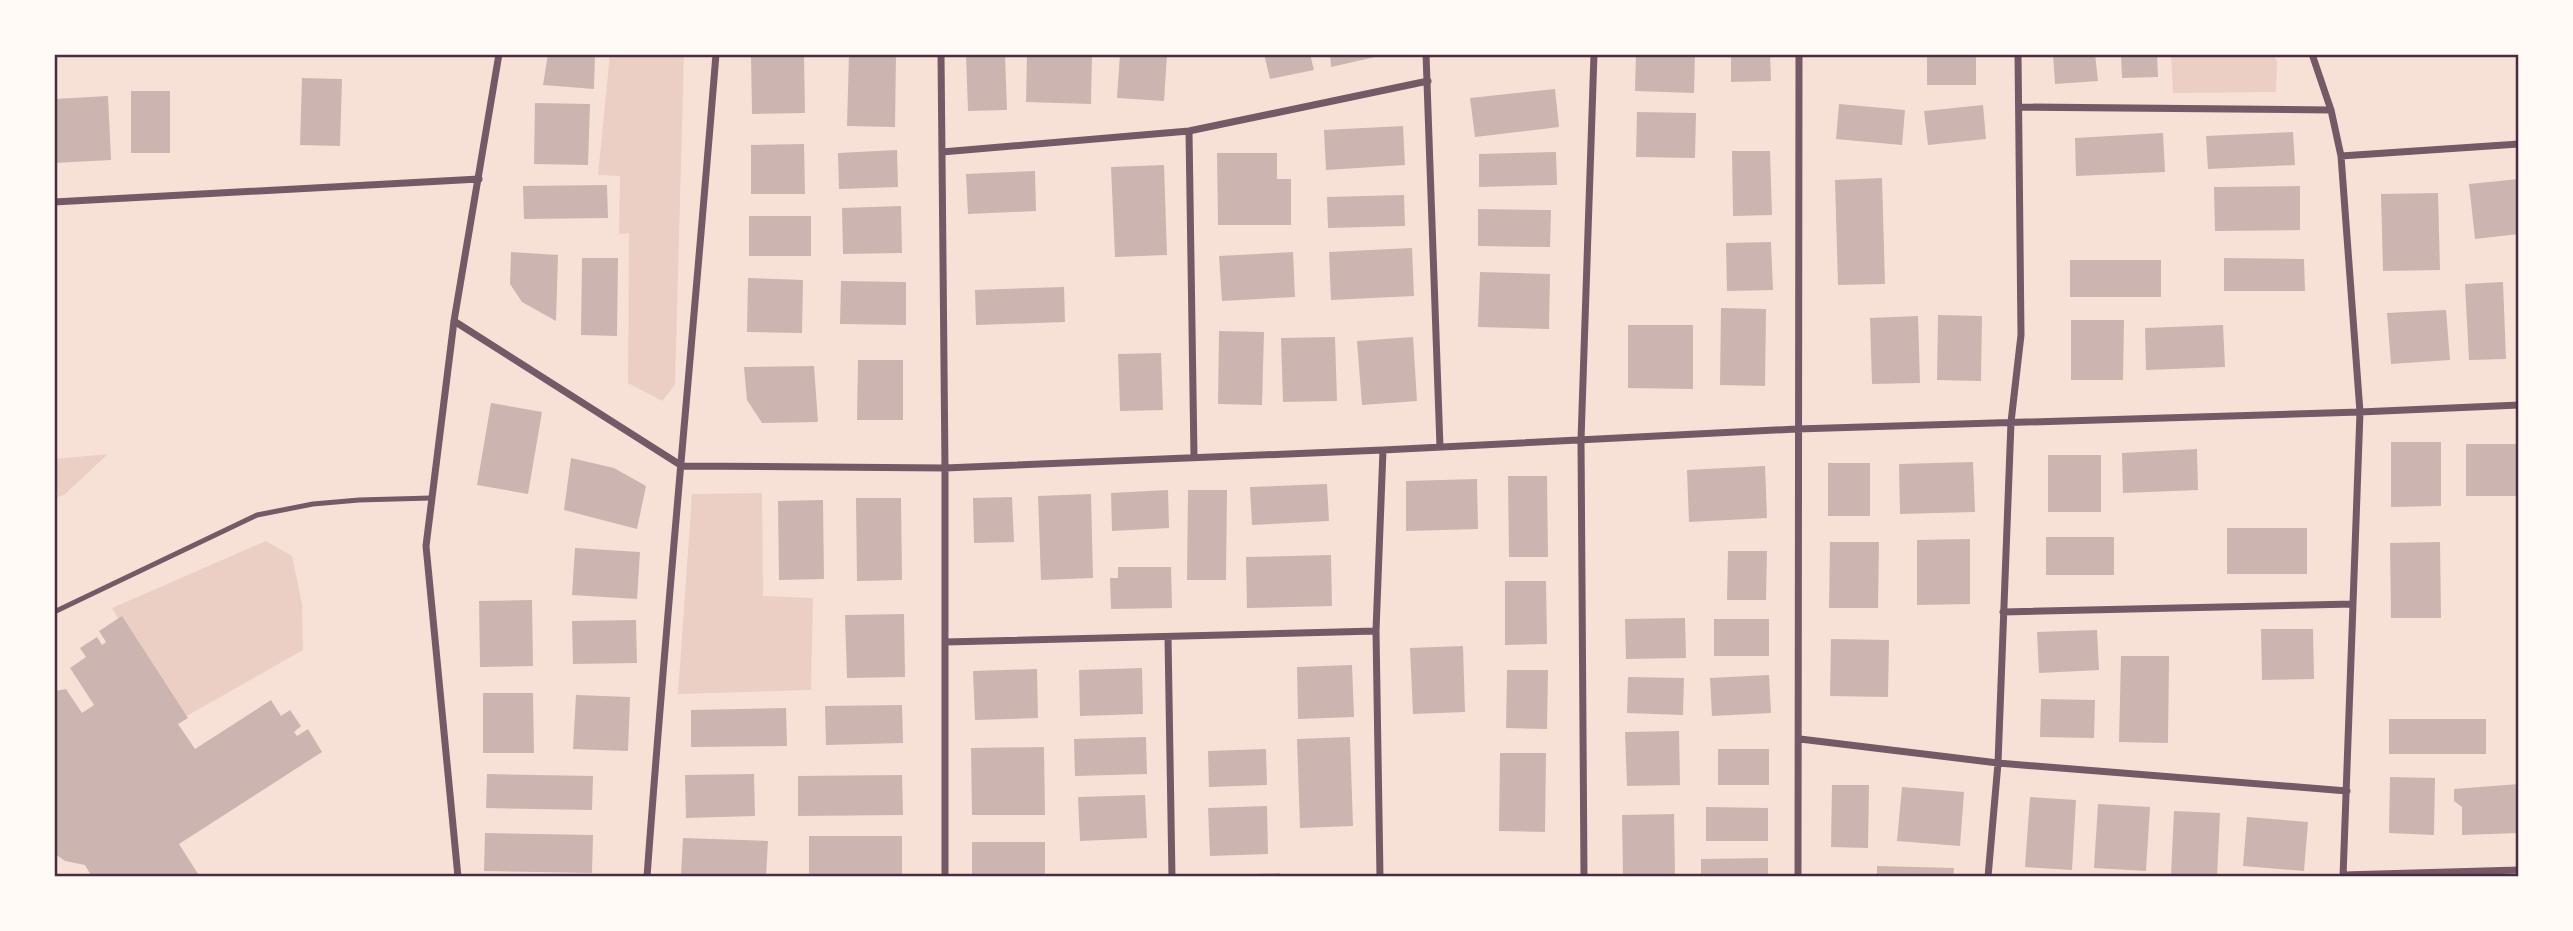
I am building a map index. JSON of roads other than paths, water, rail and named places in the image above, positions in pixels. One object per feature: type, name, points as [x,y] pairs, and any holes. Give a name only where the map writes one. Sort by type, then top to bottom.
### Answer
[{"type":"street","points":[[458,877],[426,545],[453,321],[499,54]]},
{"type":"street","points":[[647,877],[716,54]]},
{"type":"street","points":[[940,54],[945,468],[945,877]]},
{"type":"street","points":[[1426,54],[1440,447]]},
{"type":"street","points":[[1584,877],[1581,440],[1594,54]]},
{"type":"street","points":[[1798,877],[1799,54]]},
{"type":"street","points":[[1988,877],[1998,763],[2011,422],[2021,335],[2018,54]]},
{"type":"street","points":[[2312,54],[2331,110],[2341,156],[2360,412],[2343,876],[2519,870]]},
{"type":"street","points":[[942,152],[1189,131],[1428,81]]},
{"type":"street","points":[[2020,107],[2331,110]]},
{"type":"street","points":[[1189,131],[1194,457]]},
{"type":"street","points":[[2341,156],[2519,144]]},
{"type":"street","points":[[54,202],[479,179]]},
{"type":"street","points":[[453,321],[682,466],[945,468],[1797,429],[2519,405]]},
{"type":"street","points":[[1380,877],[1376,631],[1383,450]]},
{"type":"street","points":[[2003,612],[2353,604]]},
{"type":"street","points":[[945,642],[1376,631]]},
{"type":"street","points":[[1168,637],[1172,877]]},
{"type":"street","points":[[1800,740],[1998,763],[2347,791]]},
{"type":"lane","points":[[54,612],[257,515],[313,504],[431,498]]}]
